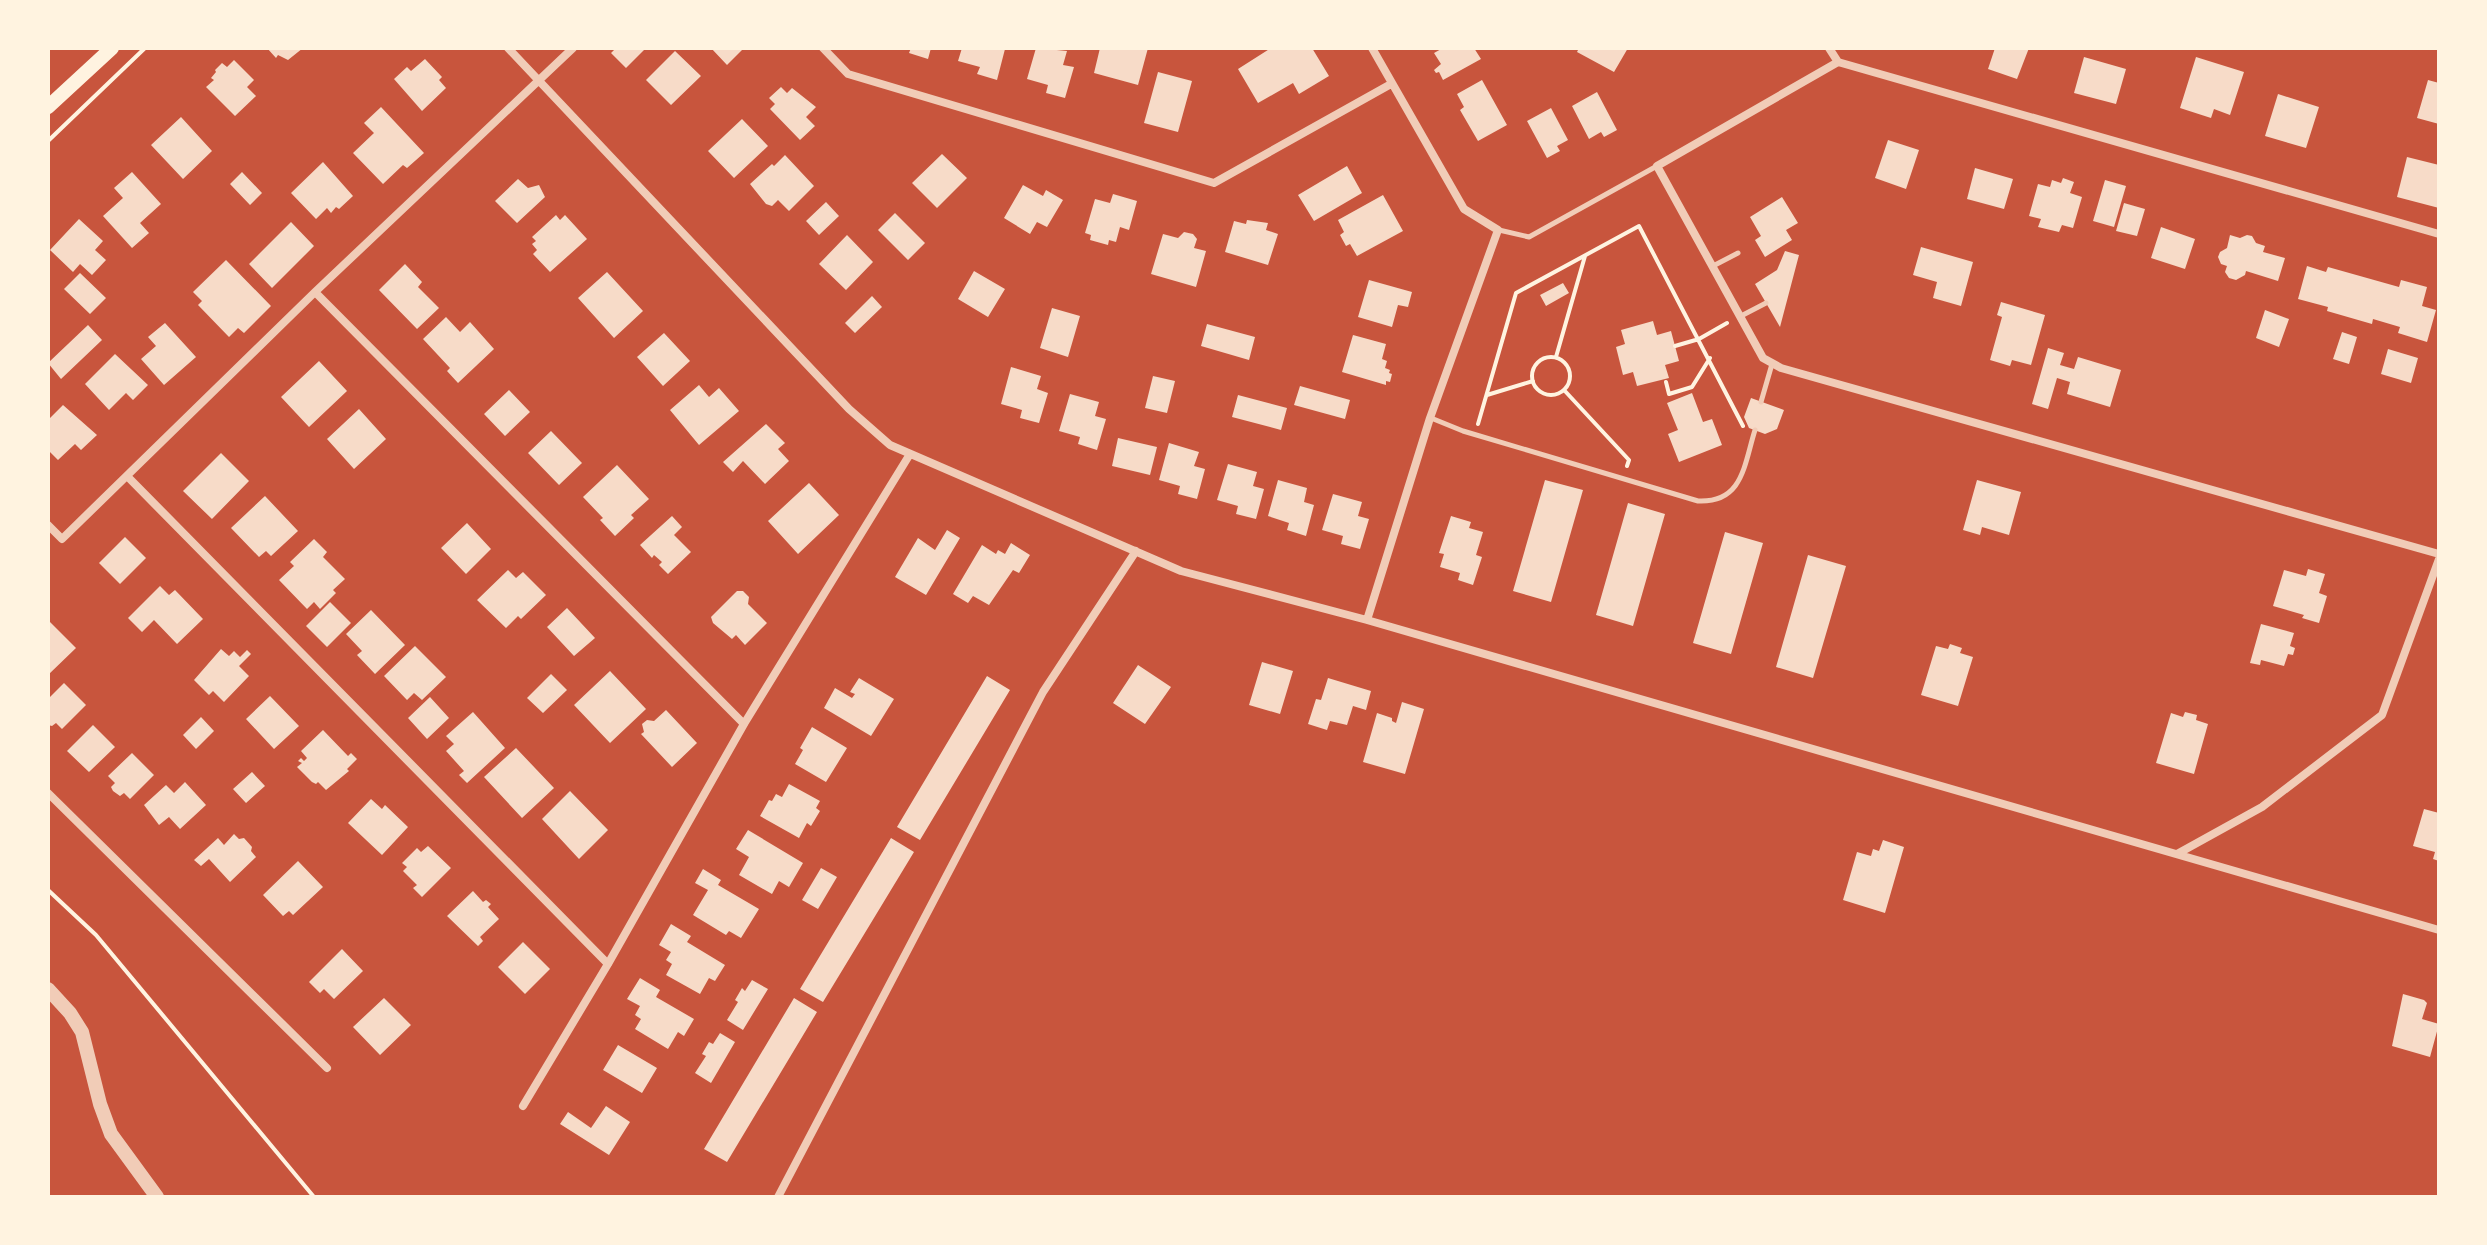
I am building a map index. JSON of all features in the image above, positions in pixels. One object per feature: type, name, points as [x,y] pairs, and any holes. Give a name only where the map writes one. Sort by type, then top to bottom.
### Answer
[{"type":"main road","points":[[48,107],[112,48]]},
{"type":"street","points":[[508,48],[849,409],[890,445],[1181,571],[1367,620],[2439,930]]},
{"type":"street","points":[[48,525],[62,539],[315,292],[573,48]]},
{"type":"street","points":[[823,48],[848,74],[1214,183],[1391,84]]},
{"type":"street","points":[[1367,620],[1430,418],[1498,230],[1464,209],[1372,48]]},
{"type":"street","points":[[1829,48],[1838,62],[2439,234]]},
{"type":"street","points":[[1838,62],[1657,166],[1763,358],[1781,368],[2439,556],[2382,715],[2262,807],[2177,854]]},
{"type":"street","points":[[315,292],[744,724]]},
{"type":"street","points":[[523,1106],[608,964],[744,724],[910,454]]},
{"type":"street","points":[[127,476],[608,964]]},
{"type":"street","points":[[778,1197],[1043,692],[1136,551]]},
{"type":"street","points":[[48,793],[327,1068]]},
{"type":"street","points":[[48,989],[82,1032],[111,1134],[157,1197]]},
{"type":"lane","points":[[1498,230],[1529,237],[1657,166]]},
{"type":"lane","points":[[1713,266],[1738,253]]},
{"type":"lane","points":[[1740,317],[1766,303]]},
{"type":"lane","points":[[1761,402],[1772,363]]},
{"type":"lane","points":[[1430,418],[1698,501],[1722,499],[1731,493],[1737,484],[1755,430]]},
{"type":"path","points":[[48,141],[145,48]]},
{"type":"path","points":[[1475,434],[1516,293],[1639,226],[1710,358],[1751,444]]},
{"type":"path","points":[[1556,357],[1586,255]]},
{"type":"path","points":[[1675,346],[1699,339],[1740,317]]},
{"type":"path","points":[[1556,357],[1570,370],[1569,383],[1564,390],[1549,395],[1538,390],[1533,381],[1533,372],[1539,362],[1556,357]]},
{"type":"path","points":[[1666,382],[1669,394],[1692,387],[1710,358]]},
{"type":"path","points":[[1487,395],[1533,381]]},
{"type":"path","points":[[1564,390],[1629,460],[1624,479]]},
{"type":"path","points":[[48,890],[96,935],[314,1197]]},
{"type":"building","points":[[267,48],[303,48],[288,60],[278,55],[276,58]]},
{"type":"building","points":[[616,48],[646,48],[626,68],[611,53]]},
{"type":"building","points":[[711,48],[744,48],[727,65]]},
{"type":"building","points":[[911,48],[931,48],[928,59],[909,53]]},
{"type":"building","points":[[962,48],[1005,49],[997,80],[977,74],[980,67],[958,61]]},
{"type":"building","points":[[1036,48],[1067,51],[1063,65],[1074,67],[1065,98],[1046,93],[1048,85],[1027,79]]},
{"type":"building","points":[[1100,48],[1148,48],[1138,85],[1094,73]]},
{"type":"building","points":[[1271,48],[1312,48],[1329,76],[1299,94],[1293,83],[1258,103],[1238,69]]},
{"type":"building","points":[[1443,48],[1474,48],[1481,59],[1443,80],[1434,70],[1441,64],[1434,53]]},
{"type":"building","points":[[1579,48],[1628,48],[1614,72],[1577,52]]},
{"type":"building","points":[[1995,48],[2029,48],[2017,79],[1988,69]]},
{"type":"building","points":[[675,51],[701,76],[671,105],[646,80]]},
{"type":"building","points":[[2084,57],[2126,69],[2116,104],[2074,93]]},
{"type":"building","points":[[2196,57],[2244,72],[2230,115],[2214,109],[2211,118],[2180,108]]},
{"type":"building","points":[[425,59],[442,77],[439,80],[446,88],[422,111],[394,79],[407,67],[411,71]]},
{"type":"building","points":[[234,60],[254,80],[247,87],[256,96],[235,116],[206,87],[214,80],[211,78],[222,63],[227,67]]},
{"type":"building","points":[[1158,72],[1192,81],[1178,132],[1144,123]]},
{"type":"building","points":[[1482,80],[1507,125],[1478,141],[1460,110],[1464,107],[1457,94]]},
{"type":"building","points":[[2428,80],[2439,83],[2439,124],[2417,118]]},
{"type":"building","points":[[781,87],[787,93],[792,88],[816,107],[806,117],[815,126],[800,140],[770,109],[775,104],[769,98]]},
{"type":"building","points":[[1597,92],[1617,130],[1604,137],[1601,132],[1589,139],[1572,106]]},
{"type":"building","points":[[2278,94],[2319,107],[2306,148],[2265,136]]},
{"type":"building","points":[[381,107],[424,153],[407,168],[403,165],[383,184],[353,153],[374,133],[364,123]]},
{"type":"building","points":[[1551,108],[1568,140],[1557,146],[1560,151],[1547,158],[1527,121]]},
{"type":"building","points":[[181,117],[212,151],[183,179],[151,145]]},
{"type":"building","points":[[742,119],[768,146],[734,178],[708,151]]},
{"type":"building","points":[[1888,140],[1919,150],[1906,189],[1875,178]]},
{"type":"building","points":[[942,154],[967,178],[937,208],[912,183]]},
{"type":"building","points":[[785,155],[814,186],[789,211],[778,200],[772,206],[766,204],[750,184]]},
{"type":"building","points":[[2407,157],[2439,165],[2439,208],[2397,197]]},
{"type":"building","points":[[323,162],[353,196],[339,209],[336,207],[331,213],[327,208],[316,219],[291,193]]},
{"type":"building","points":[[1347,166],[1362,193],[1314,221],[1298,195]]},
{"type":"building","points":[[1975,168],[2013,179],[2004,209],[1967,199]]},
{"type":"building","points":[[132,172],[161,204],[140,223],[149,233],[132,248],[103,216],[123,198],[114,188]]},
{"type":"building","points":[[242,172],[262,193],[250,205],[230,184]]},
{"type":"building","points":[[2063,178],[2074,182],[2070,193],[2082,197],[2073,228],[2062,225],[2059,232],[2038,227],[2041,219],[2029,216],[2038,184],[2050,187],[2052,180],[2061,183]]},
{"type":"building","points":[[518,179],[528,188],[539,185],[545,197],[517,223],[495,201]]},
{"type":"building","points":[[2105,180],[2126,186],[2114,227],[2093,221]]},
{"type":"building","points":[[1023,185],[1043,196],[1046,190],[1063,200],[1047,227],[1037,222],[1030,234],[1004,218]]},
{"type":"building","points":[[1113,194],[1137,201],[1129,230],[1120,227],[1116,242],[1109,240],[1108,245],[1090,240],[1091,235],[1085,233],[1095,199],[1110,203]]},
{"type":"building","points":[[1383,195],[1403,231],[1357,256],[1340,235],[1344,232],[1338,220]]},
{"type":"building","points":[[1782,197],[1798,223],[1786,230],[1792,240],[1765,257],[1755,240],[1761,236],[1750,217]]},
{"type":"building","points":[[826,202],[839,216],[819,235],[806,221]]},
{"type":"building","points":[[2124,203],[2145,209],[2137,236],[2116,231]]},
{"type":"building","points":[[895,213],[925,243],[908,260],[878,230]]},
{"type":"building","points":[[556,215],[560,220],[565,215],[587,239],[550,272],[533,254],[537,250],[532,244],[536,241],[532,237]]},
{"type":"building","points":[[79,219],[103,241],[95,250],[106,260],[92,275],[80,264],[73,272],[50,250]]},
{"type":"building","points":[[1247,220],[1268,223],[1266,230],[1278,234],[1268,265],[1225,252],[1234,221],[1246,224]]},
{"type":"building","points":[[291,222],[314,246],[272,288],[249,264]]},
{"type":"building","points":[[2161,227],[2195,239],[2185,269],[2151,258]]},
{"type":"building","points":[[1184,232],[1193,234],[1197,239],[1194,248],[1206,251],[1196,287],[1151,274],[1163,234],[1178,238]]},
{"type":"building","points":[[847,235],[873,262],[846,290],[819,264]]},
{"type":"building","points":[[2230,235],[2240,238],[2252,236],[2256,243],[2265,246],[2263,252],[2285,258],[2278,281],[2246,271],[2236,280],[2229,278],[2225,272],[2227,266],[2221,264],[2218,257],[2227,248]]},
{"type":"building","points":[[1921,247],[1973,262],[1961,306],[1933,298],[1937,282],[1913,275]]},
{"type":"building","points":[[1785,251],[1799,255],[1780,327],[1755,284],[1777,270]]},
{"type":"building","points":[[226,260],[271,306],[244,333],[238,328],[229,337],[198,305],[202,301],[193,292]]},
{"type":"building","points":[[405,264],[422,282],[418,287],[439,308],[417,329],[379,290]]},
{"type":"building","points":[[2307,266],[2326,272],[2328,267],[2399,287],[2401,280],[2427,287],[2422,306],[2436,310],[2427,342],[2398,333],[2400,327],[2373,319],[2372,324],[2298,299]]},
{"type":"building","points":[[974,271],[1005,289],[988,317],[958,299]]},
{"type":"building","points":[[607,272],[643,311],[614,338],[578,298]]},
{"type":"building","points":[[80,273],[106,298],[90,314],[64,289]]},
{"type":"building","points":[[1369,280],[1412,292],[1408,307],[1398,305],[1392,327],[1358,317]]},
{"type":"building","points":[[1563,283],[1569,293],[1546,306],[1540,295]]},
{"type":"building","points":[[872,296],[882,307],[855,333],[845,323]]},
{"type":"building","points":[[2001,302],[2045,315],[2031,365],[2012,360],[2010,366],[1990,360],[2002,317],[1997,315]]},
{"type":"building","points":[[1052,308],[1080,316],[1068,357],[1040,348]]},
{"type":"building","points":[[2265,310],[2289,319],[2279,347],[2256,338]]},
{"type":"building","points":[[446,317],[460,332],[470,322],[494,349],[458,383],[447,371],[450,368],[423,339]]},
{"type":"building","points":[[1653,321],[1657,335],[1671,331],[1679,361],[1665,365],[1669,378],[1637,386],[1633,372],[1623,375],[1616,347],[1625,344],[1621,330]]},
{"type":"building","points":[[165,323],[196,357],[164,385],[141,359],[156,346],[148,337]]},
{"type":"building","points":[[1207,324],[1255,337],[1249,360],[1201,346]]},
{"type":"building","points":[[88,325],[102,340],[61,379],[48,363]]},
{"type":"building","points":[[2342,332],[2357,337],[2349,364],[2333,359]]},
{"type":"building","points":[[664,333],[690,361],[663,386],[637,357]]},
{"type":"building","points":[[1353,335],[1386,344],[1382,359],[1387,361],[1385,368],[1392,374],[1386,385],[1342,372]]},
{"type":"building","points":[[2048,348],[2064,353],[2060,365],[2074,369],[2078,357],[2121,370],[2110,407],[2067,394],[2070,382],[2057,378],[2048,409],[2032,404]]},
{"type":"building","points":[[2388,349],[2418,358],[2411,383],[2381,374]]},
{"type":"building","points":[[115,354],[148,385],[133,400],[126,393],[109,410],[85,384]]},
{"type":"building","points":[[319,361],[347,391],[309,427],[281,397]]},
{"type":"building","points":[[1011,367],[1041,376],[1037,389],[1048,393],[1039,423],[1020,418],[1022,410],[1001,404]]},
{"type":"building","points":[[1153,376],[1175,381],[1167,413],[1145,408]]},
{"type":"building","points":[[699,385],[709,397],[719,388],[739,411],[699,445],[670,410]]},
{"type":"building","points":[[1300,386],[1350,400],[1345,419],[1294,405]]},
{"type":"building","points":[[509,390],[530,412],[505,436],[484,414]]},
{"type":"building","points":[[1692,393],[1703,422],[1712,419],[1722,445],[1679,462],[1668,434],[1678,430],[1667,403]]},
{"type":"building","points":[[1070,394],[1099,402],[1095,416],[1106,419],[1097,450],[1078,444],[1080,437],[1059,431]]},
{"type":"building","points":[[1238,395],[1287,408],[1281,430],[1232,417]]},
{"type":"building","points":[[1751,398],[1784,410],[1777,429],[1765,434],[1749,428],[1744,417]]},
{"type":"building","points":[[63,405],[97,435],[81,450],[75,444],[58,460],[48,450],[48,420]]},
{"type":"building","points":[[359,409],[386,439],[354,469],[327,439]]},
{"type":"building","points":[[766,424],[785,443],[778,449],[789,461],[765,484],[743,461],[733,472],[723,462]]},
{"type":"building","points":[[551,431],[582,463],[559,485],[528,453]]},
{"type":"building","points":[[1118,438],[1157,447],[1150,475],[1112,466]]},
{"type":"building","points":[[1169,443],[1199,452],[1194,466],[1205,469],[1197,499],[1178,494],[1180,486],[1159,480]]},
{"type":"building","points":[[221,453],[249,481],[212,519],[183,491]]},
{"type":"building","points":[[1228,464],[1257,472],[1253,486],[1264,489],[1256,519],[1236,514],[1238,506],[1217,500]]},
{"type":"building","points":[[617,465],[649,499],[631,515],[634,518],[615,536],[583,497]]},
{"type":"building","points":[[1278,480],[1307,488],[1304,502],[1314,505],[1306,536],[1287,530],[1289,523],[1268,516]]},
{"type":"building","points":[[1545,480],[1583,490],[1551,602],[1513,591]]},
{"type":"building","points":[[1977,480],[2021,492],[2009,535],[1982,527],[1980,535],[1963,530]]},
{"type":"building","points":[[809,483],[839,515],[798,554],[768,521]]},
{"type":"building","points":[[1333,494],[1362,502],[1358,516],[1369,519],[1360,549],[1341,544],[1343,536],[1322,530]]},
{"type":"building","points":[[265,496],[298,531],[271,556],[266,551],[259,557],[231,528]]},
{"type":"building","points":[[1628,503],[1665,514],[1633,626],[1596,615]]},
{"type":"building","points":[[672,516],[682,527],[674,535],[691,552],[668,574],[659,565],[662,562],[654,555],[652,558],[640,545]]},
{"type":"building","points":[[1451,516],[1471,522],[1469,528],[1483,532],[1476,555],[1482,557],[1473,585],[1458,580],[1460,573],[1440,567],[1444,554],[1439,553]]},
{"type":"building","points":[[467,523],[491,549],[466,574],[441,548]]},
{"type":"building","points":[[947,530],[960,538],[926,595],[895,577],[918,538],[935,550]]},
{"type":"building","points":[[1725,532],[1763,543],[1731,654],[1693,643]]},
{"type":"building","points":[[125,537],[146,558],[120,584],[99,563]]},
{"type":"building","points":[[314,539],[327,552],[323,557],[345,579],[320,609],[314,602],[307,609],[279,580],[294,566],[290,562]]},
{"type":"building","points":[[1011,543],[1030,555],[1019,573],[1013,570],[989,605],[973,596],[968,603],[953,594],[982,545],[996,554],[998,550],[1005,554]]},
{"type":"building","points":[[1808,555],[1846,566],[1813,678],[1776,667]]},
{"type":"building","points":[[2308,569],[2325,574],[2319,593],[2327,596],[2319,623],[2273,606],[2284,570],[2306,576]]},
{"type":"building","points":[[508,570],[516,578],[523,572],[546,595],[521,619],[518,616],[506,628],[477,600]]},
{"type":"building","points":[[160,586],[169,595],[175,590],[203,619],[177,644],[154,620],[142,632],[128,618]]},
{"type":"building","points":[[737,591],[743,591],[749,597],[748,604],[767,623],[745,645],[736,635],[732,639],[713,623],[711,617]]},
{"type":"building","points":[[330,602],[351,623],[327,647],[306,626]]},
{"type":"building","points":[[567,608],[595,638],[574,656],[547,627]]},
{"type":"building","points":[[371,610],[405,645],[375,674],[357,655],[362,651],[346,634]]},
{"type":"building","points":[[48,620],[76,648],[48,675]]},
{"type":"building","points":[[2261,624],[2294,633],[2290,646],[2295,648],[2293,655],[2288,654],[2284,666],[2261,660],[2260,665],[2250,663]]},
{"type":"building","points":[[1950,644],[1962,648],[1960,653],[1973,657],[1958,706],[1921,695],[1936,646],[1948,649]]},
{"type":"building","points":[[415,646],[446,677],[422,700],[414,693],[407,700],[384,676]]},
{"type":"building","points":[[221,649],[229,656],[234,651],[240,657],[247,650],[251,654],[239,666],[249,676],[224,702],[213,691],[209,695],[194,680]]},
{"type":"building","points":[[1262,662],[1293,671],[1280,714],[1249,705]]},
{"type":"building","points":[[1138,665],[1171,687],[1145,724],[1113,703]]},
{"type":"building","points":[[610,671],[646,709],[610,743],[574,705]]},
{"type":"building","points":[[551,674],[567,690],[543,713],[527,698]]},
{"type":"building","points":[[987,676],[1010,690],[920,840],[897,827]]},
{"type":"building","points":[[859,678],[894,699],[871,736],[824,708],[835,688],[852,698],[855,694],[850,692]]},
{"type":"building","points":[[1328,678],[1371,691],[1366,710],[1353,706],[1347,725],[1330,721],[1327,730],[1308,724],[1316,699],[1321,700]]},
{"type":"building","points":[[64,683],[86,705],[62,729],[56,723],[48,725],[48,699]]},
{"type":"building","points":[[270,696],[299,726],[274,749],[246,719]]},
{"type":"building","points":[[430,697],[449,718],[427,739],[408,718]]},
{"type":"building","points":[[1402,702],[1424,709],[1405,774],[1363,762],[1377,713],[1392,718],[1396,723]]},
{"type":"building","points":[[666,710],[697,743],[672,767],[641,734],[644,732],[642,724],[647,720],[654,721]]},
{"type":"building","points":[[473,712],[505,748],[467,783],[459,775],[464,771],[446,751],[454,744],[446,736]]},
{"type":"building","points":[[2185,712],[2197,715],[2196,720],[2208,724],[2194,774],[2156,763],[2171,713],[2183,717]]},
{"type":"building","points":[[201,717],[214,731],[196,749],[183,735]]},
{"type":"building","points":[[93,725],[115,747],[89,772],[67,751]]},
{"type":"building","points":[[812,727],[847,748],[826,782],[795,764]]},
{"type":"building","points":[[323,730],[348,756],[351,753],[357,759],[347,769],[349,771],[326,790],[318,782],[312,782],[297,767],[302,763],[298,761],[301,758],[304,761],[307,758],[301,751]]},
{"type":"building","points":[[516,748],[554,788],[522,818],[484,777]]},
{"type":"building","points":[[132,753],[154,775],[130,799],[124,793],[120,796],[113,791],[111,787],[115,783],[108,776]]},
{"type":"building","points":[[252,772],[265,786],[246,803],[233,789]]},
{"type":"building","points":[[185,782],[206,805],[180,829],[169,817],[159,825],[144,805],[166,785],[174,793]]},
{"type":"building","points":[[789,784],[820,801],[816,808],[820,811],[811,826],[807,823],[799,838],[760,816],[769,800],[772,801],[776,794],[782,797]]},
{"type":"building","points":[[570,791],[608,830],[579,859],[542,819]]},
{"type":"building","points":[[371,799],[382,809],[385,805],[408,827],[382,855],[348,823]]},
{"type":"building","points":[[2424,809],[2439,813],[2439,861],[2433,859],[2435,852],[2413,846]]},
{"type":"building","points":[[748,830],[803,863],[789,887],[779,881],[772,894],[739,875],[749,857],[736,849]]},
{"type":"building","points":[[234,834],[239,839],[244,838],[256,857],[230,882],[209,859],[201,866],[194,860],[218,838],[224,845]]},
{"type":"building","points":[[891,838],[914,852],[823,1002],[800,989]]},
{"type":"building","points":[[1883,840],[1904,847],[1885,913],[1843,900],[1857,852],[1871,856],[1873,849],[1879,851]]},
{"type":"building","points":[[428,846],[451,868],[422,897],[413,888],[417,885],[403,871],[407,867],[402,863],[417,848],[421,852]]},
{"type":"building","points":[[298,861],[323,887],[293,915],[289,911],[283,916],[263,895]]},
{"type":"building","points":[[821,868],[837,877],[818,909],[802,900]]},
{"type":"building","points":[[703,869],[721,880],[718,885],[759,909],[741,938],[729,931],[726,935],[693,915],[708,890],[695,883]]},
{"type":"building","points":[[473,891],[483,902],[486,900],[491,904],[488,907],[499,919],[480,937],[483,941],[478,946],[447,916]]},
{"type":"building","points":[[671,924],[691,936],[687,942],[725,965],[715,981],[709,978],[700,994],[666,975],[672,964],[666,960],[671,952],[659,945]]},
{"type":"building","points":[[523,942],[550,969],[525,994],[498,967]]},
{"type":"building","points":[[342,949],[363,971],[334,999],[324,989],[320,993],[309,982]]},
{"type":"building","points":[[640,978],[660,990],[656,997],[694,1019],[684,1036],[678,1032],[668,1049],[635,1029],[641,1019],[635,1015],[640,1006],[627,999]]},
{"type":"building","points":[[752,980],[768,989],[743,1030],[727,1020],[742,988],[745,991]]},
{"type":"building","points":[[2403,994],[2424,1000],[2427,1003],[2422,1019],[2439,1024],[2430,1057],[2392,1046]]},
{"type":"building","points":[[384,998],[411,1025],[380,1055],[353,1027]]},
{"type":"building","points":[[794,998],[817,1012],[727,1162],[704,1149]]},
{"type":"building","points":[[720,1033],[735,1042],[711,1083],[695,1073],[706,1056],[702,1054],[709,1042],[713,1044]]},
{"type":"building","points":[[618,1045],[657,1068],[642,1093],[603,1070]]},
{"type":"building","points":[[606,1106],[630,1122],[609,1155],[560,1124],[568,1112],[591,1128]]}]
